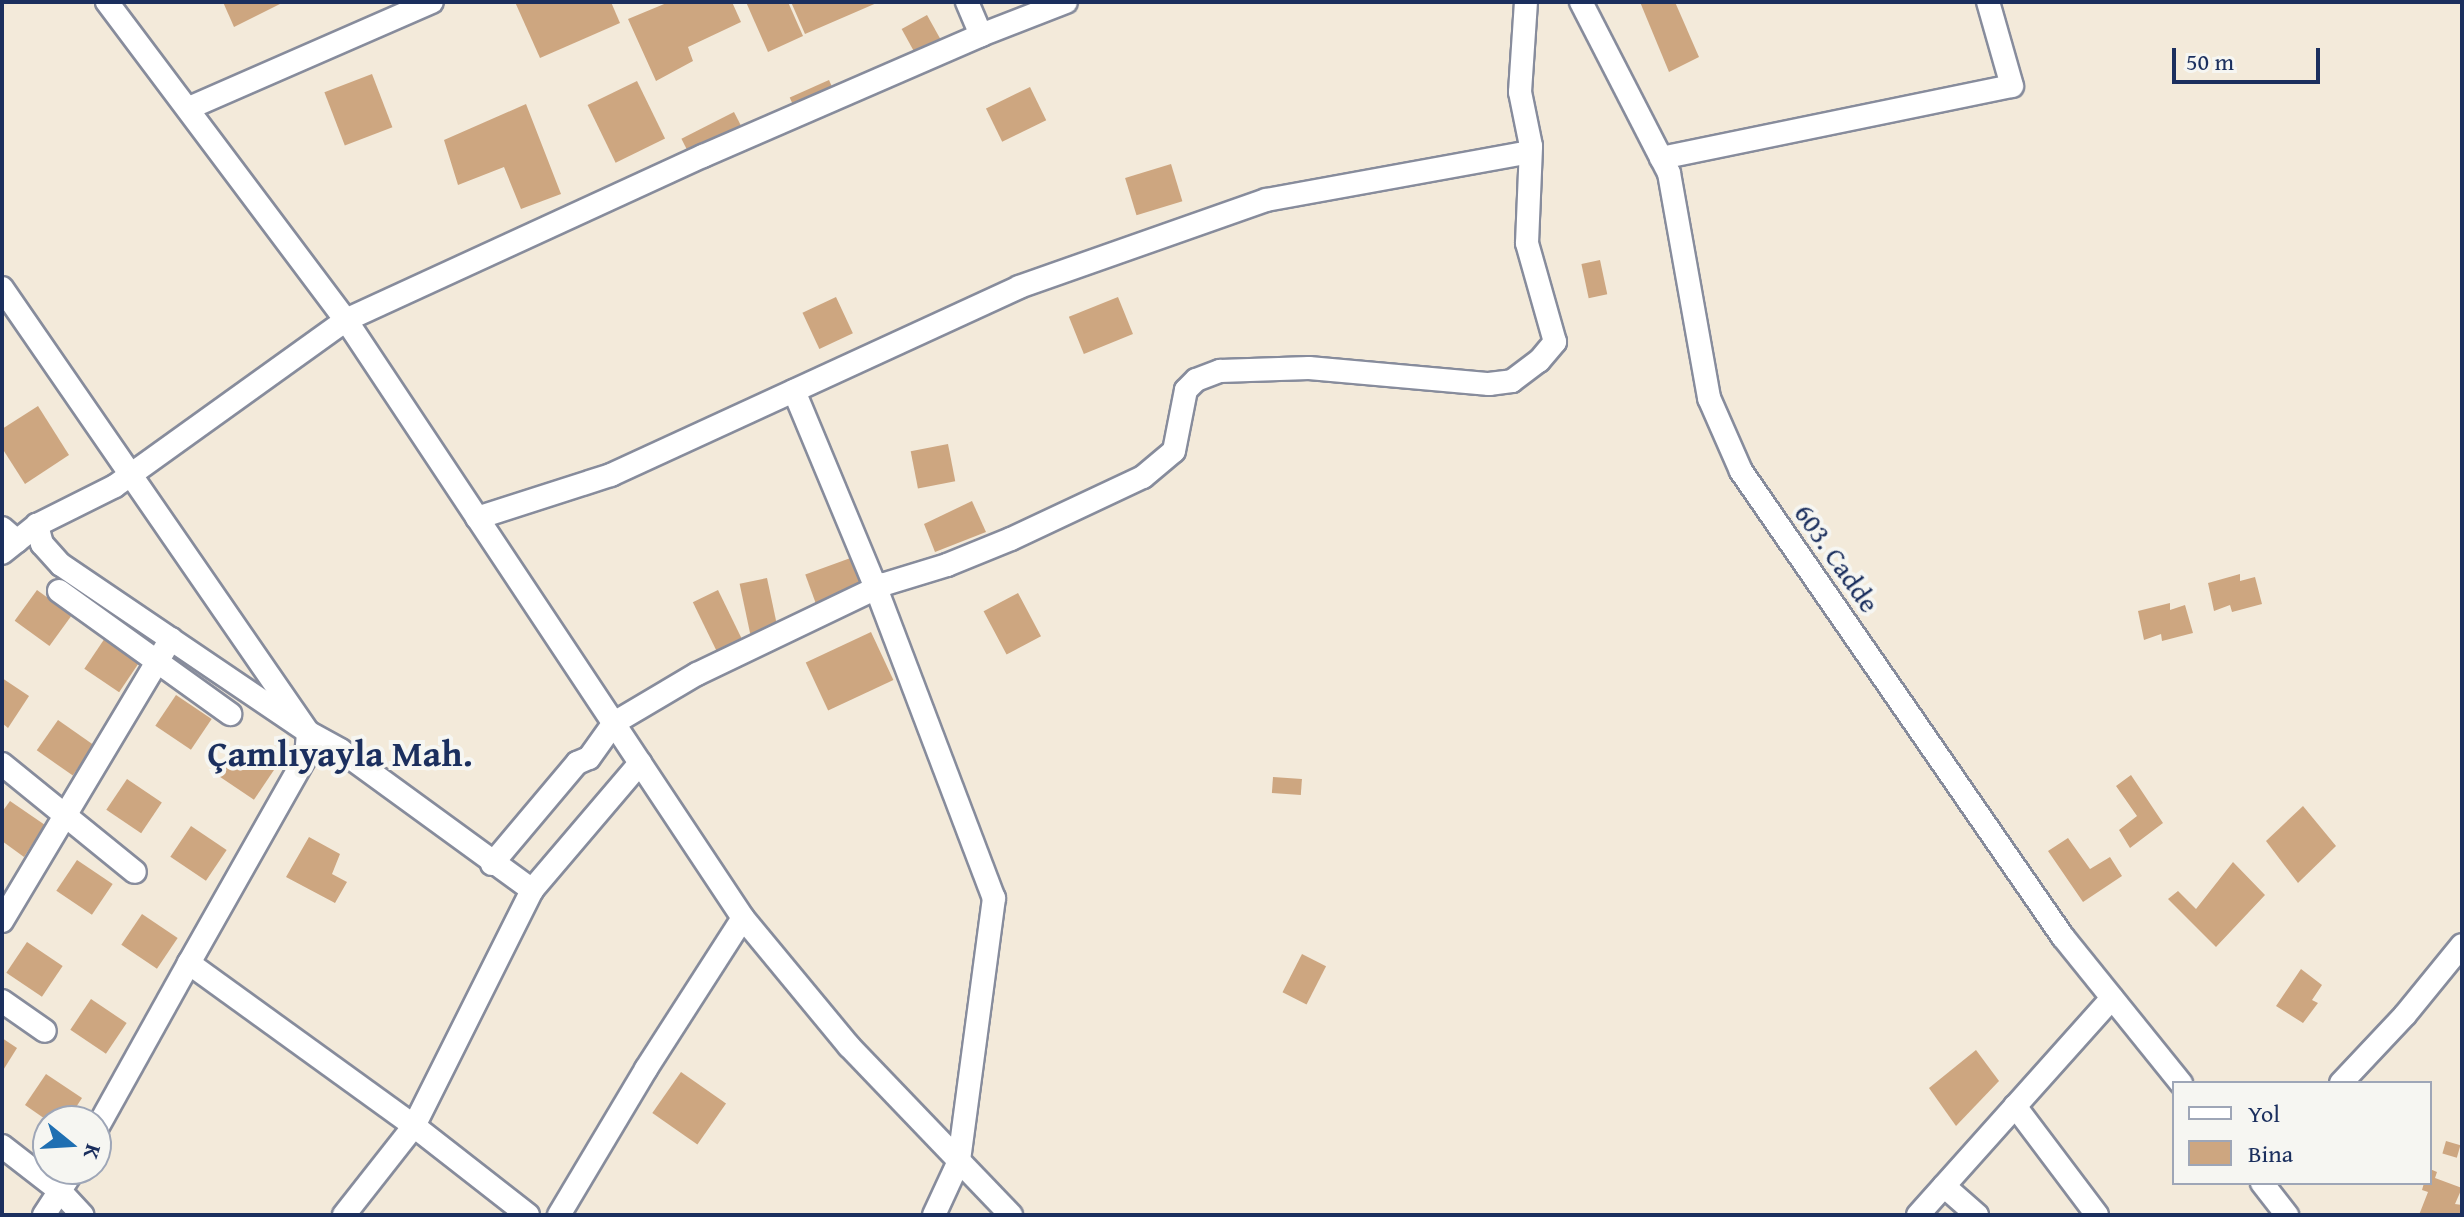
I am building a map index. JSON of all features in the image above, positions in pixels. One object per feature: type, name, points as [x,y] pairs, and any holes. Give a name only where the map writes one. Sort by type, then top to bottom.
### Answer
[{"type":"street","points":[[107,2],[346,320],[743,918],[849,1046],[1011,1215]]},
{"type":"street","points":[[189,108],[432,2]]},
{"type":"street","points":[[967,2],[981,35]]},
{"type":"street","points":[[7,541],[132,474],[346,320],[703,156],[981,35],[1066,2]]},
{"type":"street","points":[[492,864],[577,763],[589,758],[614,723],[697,674],[876,588],[947,565],[1011,539],[1143,477],[1174,451],[1186,390],[1196,380],[1220,371],[1309,368],[1489,384],[1512,381],[1539,361],[1555,342],[1527,243],[1530,152],[1520,92],[1526,2]]},
{"type":"street","name":"603. Cadde","points":[[1581,2],[1669,173],[1709,398],[1741,471],[2063,937],[2179,1081]]},
{"type":"street","points":[[1661,158],[2012,86],[1988,2]]},
{"type":"street","points":[[477,518],[611,475],[1019,287],[1266,200],[1530,152]]},
{"type":"street","points":[[2,288],[308,732],[306,756],[110,1105]]},
{"type":"street","points":[[794,391],[876,588],[994,898],[959,1161],[934,1215]]},
{"type":"street","points":[[37,525],[42,544],[61,565],[308,732],[340,750],[492,864],[532,890]]},
{"type":"street","points":[[59,591],[230,714]]},
{"type":"street","points":[[2,921],[171,639]]},
{"type":"street","points":[[344,1215],[414,1126],[532,890],[640,763]]},
{"type":"street","points":[[2,764],[135,872]]},
{"type":"street","points":[[559,1215],[646,1069],[743,918]]},
{"type":"street","points":[[2343,1081],[2405,1015],[2462,945]]},
{"type":"street","points":[[189,963],[414,1126],[528,1215]]},
{"type":"street","points":[[1918,1215],[2112,998]]},
{"type":"street","points":[[2,1001],[45,1031]]},
{"type":"street","points":[[2015,1106],[2097,1215]]},
{"type":"street","points":[[2,1146],[60,1191],[82,1215]]},
{"type":"street","points":[[44,1215],[64,1185]]},
{"type":"street","points":[[2264,1185],[2287,1215]]},
{"type":"street","points":[[1944,1186],[1977,1215]]},
{"type":"building","points":[[223,2],[284,2],[234,27]]},
{"type":"building","points":[[515,2],[611,2],[620,23],[540,58]]},
{"type":"building","points":[[669,2],[732,2],[741,22],[688,47],[693,61],[656,81],[628,19]]},
{"type":"building","points":[[746,2],[788,2],[803,36],[768,52]]},
{"type":"building","points":[[791,2],[879,2],[805,34]]},
{"type":"building","points":[[1640,2],[1675,2],[1699,57],[1669,72]]},
{"type":"building","points":[[927,15],[942,42],[917,56],[902,29]]},
{"type":"building","points":[[372,74],[392,127],[345,145],[324,92]]},
{"type":"building","points":[[829,80],[836,96],[797,113],[790,97]]},
{"type":"building","points":[[637,81],[665,139],[616,163],[588,105]]},
{"type":"building","points":[[1030,87],[1046,120],[1002,142],[986,108]]},
{"type":"building","points":[[526,104],[561,194],[521,209],[504,167],[458,185],[444,140]]},
{"type":"building","points":[[734,112],[744,132],[691,158],[681,139]]},
{"type":"building","points":[[1171,164],[1182,201],[1136,215],[1125,178]]},
{"type":"building","points":[[1600,260],[1607,294],[1589,298],[1581,264]]},
{"type":"building","points":[[836,297],[853,333],[819,349],[802,313]]},
{"type":"building","points":[[1118,297],[1133,334],[1084,354],[1069,317]]},
{"type":"building","points":[[38,406],[69,455],[25,484],[2,448],[2,429]]},
{"type":"building","points":[[948,444],[955,481],[918,489],[911,451]]},
{"type":"building","points":[[972,501],[986,532],[935,552],[924,524]]},
{"type":"building","points":[[856,556],[867,586],[816,605],[805,574]]},
{"type":"building","points":[[2240,574],[2240,581],[2255,577],[2262,604],[2232,612],[2230,605],[2214,611],[2208,583]]},
{"type":"building","points":[[767,578],[778,628],[750,634],[740,584]]},
{"type":"building","points":[[37,590],[72,615],[49,646],[15,621]]},
{"type":"building","points":[[718,590],[743,641],[718,654],[693,602]]},
{"type":"building","points":[[1018,593],[1041,636],[1007,655],[984,611]]},
{"type":"building","points":[[2170,603],[2170,610],[2185,605],[2193,633],[2162,641],[2161,634],[2144,640],[2138,611]]},
{"type":"building","points":[[871,632],[893,680],[828,710],[806,662]]},
{"type":"building","points":[[105,638],[140,661],[119,692],[84,669]]},
{"type":"building","points":[[2,678],[29,696],[8,728],[2,723]]},
{"type":"building","points":[[176,695],[212,719],[191,750],[155,726]]},
{"type":"building","points":[[58,720],[94,745],[73,776],[37,750]]},
{"type":"building","points":[[239,745],[275,769],[254,800],[218,776]]},
{"type":"building","points":[[2131,775],[2163,823],[2130,848],[2119,830],[2137,816],[2116,786]]},
{"type":"building","points":[[1273,777],[1302,779],[1301,795],[1272,793]]},
{"type":"building","points":[[127,779],[162,802],[141,833],[106,810]]},
{"type":"building","points":[[10,801],[45,825],[24,857],[2,841],[2,812]]},
{"type":"building","points":[[2303,806],[2336,846],[2298,883],[2266,841]]},
{"type":"building","points":[[191,826],[227,850],[206,881],[170,857]]},
{"type":"building","points":[[309,837],[340,854],[332,874],[347,882],[335,903],[286,877]]},
{"type":"building","points":[[2068,838],[2090,869],[2110,857],[2122,876],[2083,902],[2048,851]]},
{"type":"building","points":[[77,860],[113,884],[92,915],[56,891]]},
{"type":"building","points":[[2233,862],[2265,895],[2216,947],[2168,899],[2178,891],[2196,909]]},
{"type":"building","points":[[142,914],[178,938],[157,969],[121,945]]},
{"type":"building","points":[[27,942],[63,966],[42,997],[6,973]]},
{"type":"building","points":[[1302,954],[1326,966],[1307,1005],[1282,992]]},
{"type":"building","points":[[2301,969],[2322,985],[2312,1000],[2318,1003],[2303,1023],[2276,1006]]},
{"type":"building","points":[[91,999],[127,1023],[106,1054],[70,1030]]},
{"type":"building","points":[[2,1038],[17,1048],[2,1072]]},
{"type":"building","points":[[1976,1050],[1999,1081],[1956,1126],[1929,1088]]},
{"type":"building","points":[[681,1072],[726,1104],[697,1145],[652,1113]]},
{"type":"building","points":[[46,1074],[82,1098],[77,1105],[32,1105],[32,1110],[25,1105]]},
{"type":"building","points":[[2446,1141],[2460,1145],[2457,1158],[2442,1153]]},
{"type":"building","points":[[2432,1170],[2437,1172],[2435,1178],[2462,1188],[2455,1204],[2462,1205],[2460,1215],[2419,1215],[2428,1192],[2422,1190],[2423,1185],[2432,1185]]},
{"type":"district","name":"Çamlıyayla Mah.","points":[[340,753]]}]
